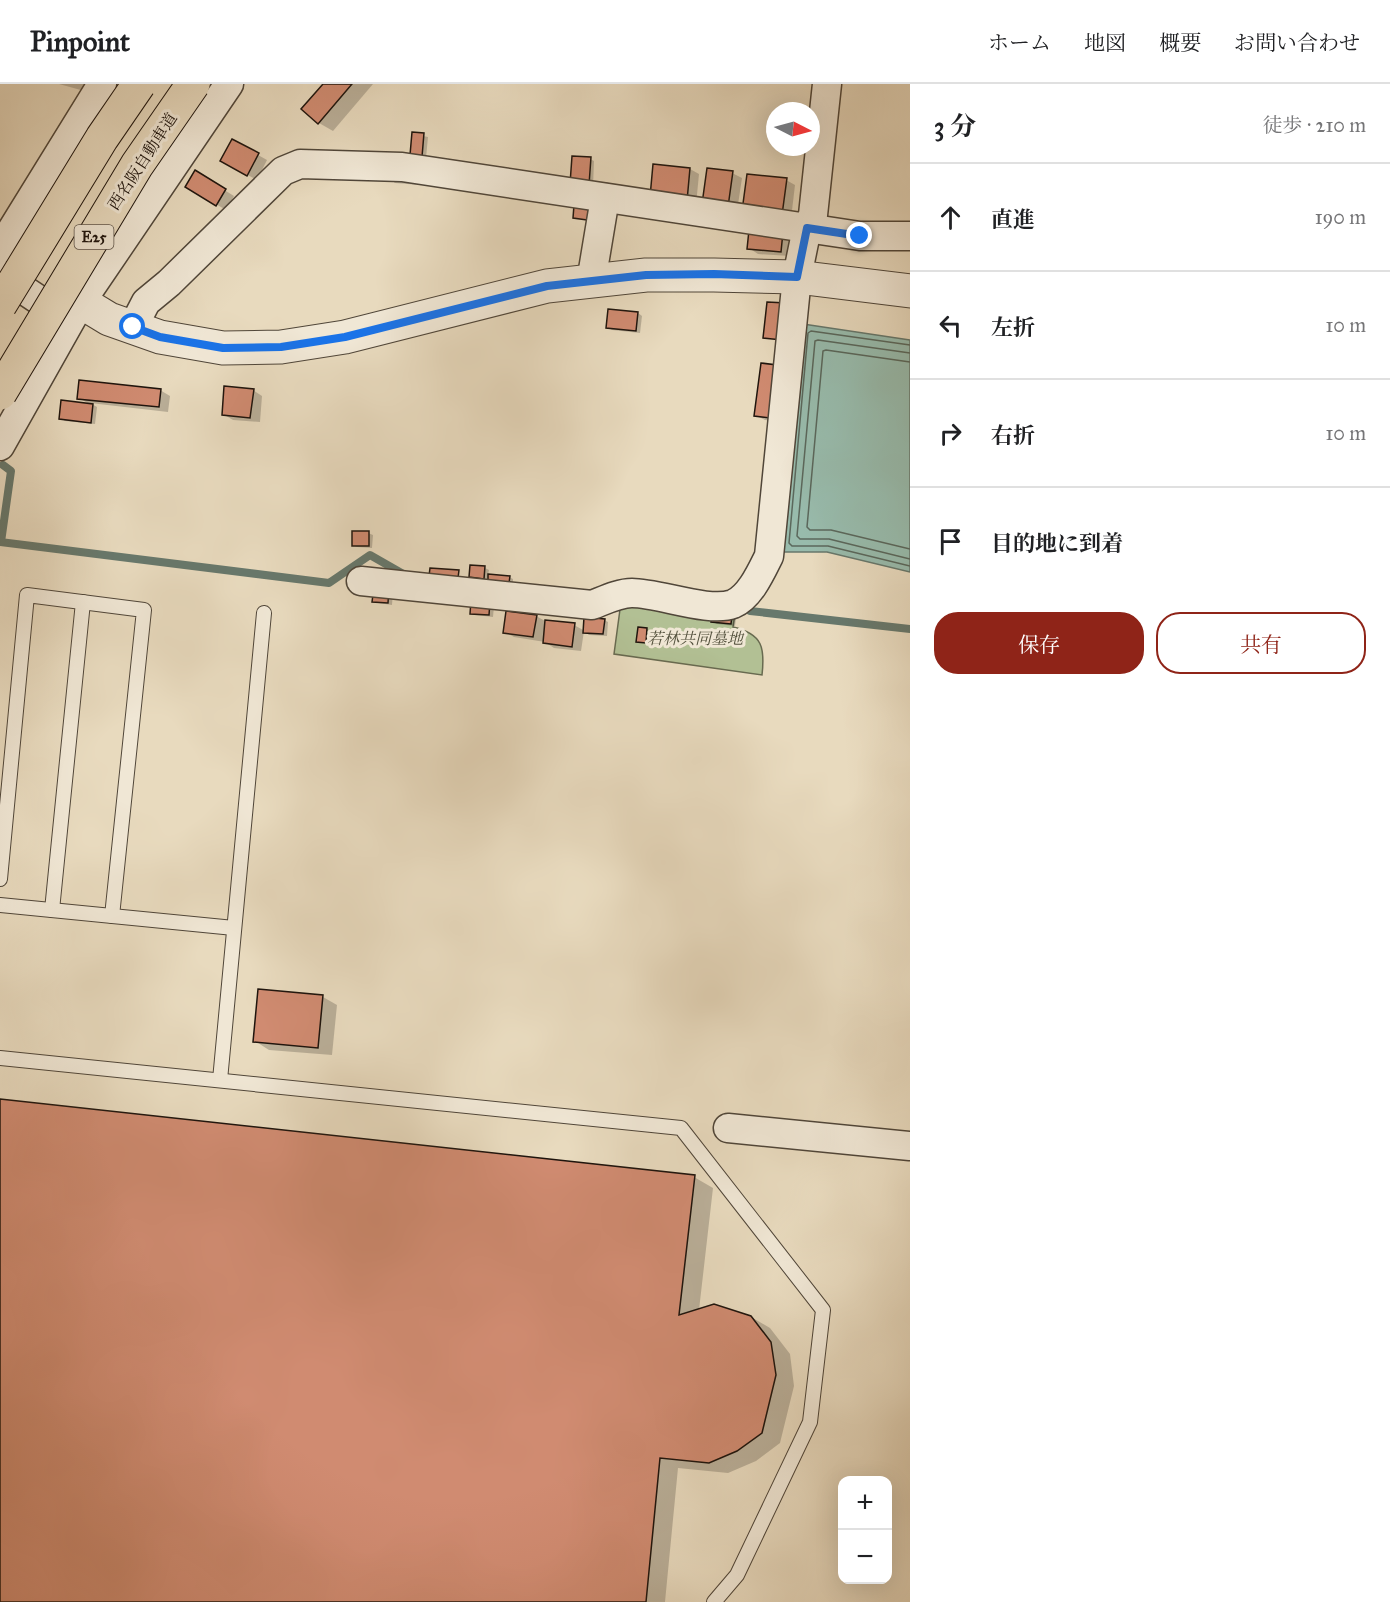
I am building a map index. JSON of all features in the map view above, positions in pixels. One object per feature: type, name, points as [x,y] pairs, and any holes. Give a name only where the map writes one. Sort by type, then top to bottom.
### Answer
[{"type":"highway","name":"E25","points":[[0,305],[102,138],[139,84]]},
{"type":"highway","name":"西名阪自動車道","points":[[0,393],[136,165],[194,84]]},
{"type":"street","points":[[0,249],[102,84]]},
{"type":"street","points":[[0,446],[76,312],[229,84]]},
{"type":"street","points":[[361,581],[592,605],[615,596],[631,593],[720,606],[735,603],[754,585],[769,556],[797,277],[807,228],[813,215],[827,84]]},
{"type":"street","points":[[133,327],[146,302],[169,283],[283,171],[300,164],[402,167],[860,236],[910,236]]},
{"type":"street","points":[[591,282],[605,198]]},
{"type":"street","points":[[0,274],[76,312],[109,319],[160,337],[223,348],[281,347],[345,337],[547,286],[646,275],[714,274],[797,277],[910,291]]},
{"type":"street","points":[[728,1128],[910,1146]]},
{"type":"lane","points":[[0,879],[27,595],[144,610],[112,916]]},
{"type":"lane","points":[[52,910],[83,602]]},
{"type":"lane","points":[[220,1080],[264,613]]},
{"type":"lane","points":[[0,905],[234,928]]},
{"type":"lane","points":[[0,1058],[681,1128],[824,1310],[810,1422],[737,1575],[714,1602]]},
{"type":"green space","name":"若林共同墓地","points":[[621,602],[735,614],[733,627],[751,634],[760,644],[763,657],[762,675],[614,654]]},
{"type":"water","points":[[803,324],[910,340],[910,572],[827,552],[782,552]]},
{"type":"building","points":[[323,84],[352,84],[318,124],[301,109]]},
{"type":"building","points":[[412,132],[424,133],[422,157],[410,155]]},
{"type":"building","points":[[232,139],[259,153],[247,176],[220,161]]},
{"type":"building","points":[[572,156],[591,157],[589,185],[570,184]]},
{"type":"building","points":[[653,164],[690,168],[687,201],[650,197]]},
{"type":"building","points":[[707,168],[733,171],[728,207],[702,204]]},
{"type":"building","points":[[195,170],[226,189],[216,206],[185,187]]},
{"type":"building","points":[[747,174],[787,178],[782,215],[742,211]]},
{"type":"building","points":[[574,205],[595,207],[594,221],[573,218]]},
{"type":"building","points":[[749,230],[783,232],[781,252],[747,249]]},
{"type":"building","points":[[767,302],[786,303],[782,340],[763,338]]},
{"type":"building","points":[[608,309],[638,312],[636,331],[606,328]]},
{"type":"building","points":[[761,363],[777,365],[770,418],[754,416]]},
{"type":"building","points":[[79,380],[161,389],[159,407],[77,399]]},
{"type":"building","points":[[224,386],[254,389],[250,418],[222,415]]},
{"type":"building","points":[[61,400],[93,404],[91,423],[59,419]]},
{"type":"building","points":[[352,531],[369,531],[369,546],[352,546]]},
{"type":"building","points":[[470,565],[485,566],[484,579],[469,577]]},
{"type":"building","points":[[430,568],[459,570],[458,578],[429,576]]},
{"type":"building","points":[[488,574],[510,576],[509,583],[488,582]]},
{"type":"building","points":[[374,587],[389,588],[388,603],[372,602]]},
{"type":"building","points":[[471,600],[490,602],[489,615],[470,614]]},
{"type":"building","points":[[506,611],[537,615],[533,637],[503,633]]},
{"type":"building","points":[[712,613],[732,615],[731,624],[711,622]]},
{"type":"building","points":[[584,617],[605,619],[603,634],[583,633]]},
{"type":"building","points":[[545,620],[575,623],[572,647],[543,643]]},
{"type":"building","points":[[638,627],[647,628],[646,643],[636,642]]},
{"type":"building","points":[[651,633],[660,633],[659,643],[650,642]]},
{"type":"building","points":[[258,989],[323,995],[318,1048],[253,1042]]},
{"type":"building","points":[[0,1099],[695,1175],[679,1315],[714,1304],[751,1316],[771,1342],[776,1375],[762,1433],[737,1451],[709,1463],[660,1458],[646,1602],[0,1602]]},
{"type":"waterway","points":[[1,542],[11,471],[3,465]]},
{"type":"waterway","points":[[0,542],[329,583],[370,555],[405,575]]},
{"type":"waterway","points":[[750,611],[910,629]]},
{"type":"route","points":[[133,327],[160,337],[223,348],[281,347],[345,337],[547,286],[646,275],[714,274],[797,277],[807,228],[860,236]]}]
